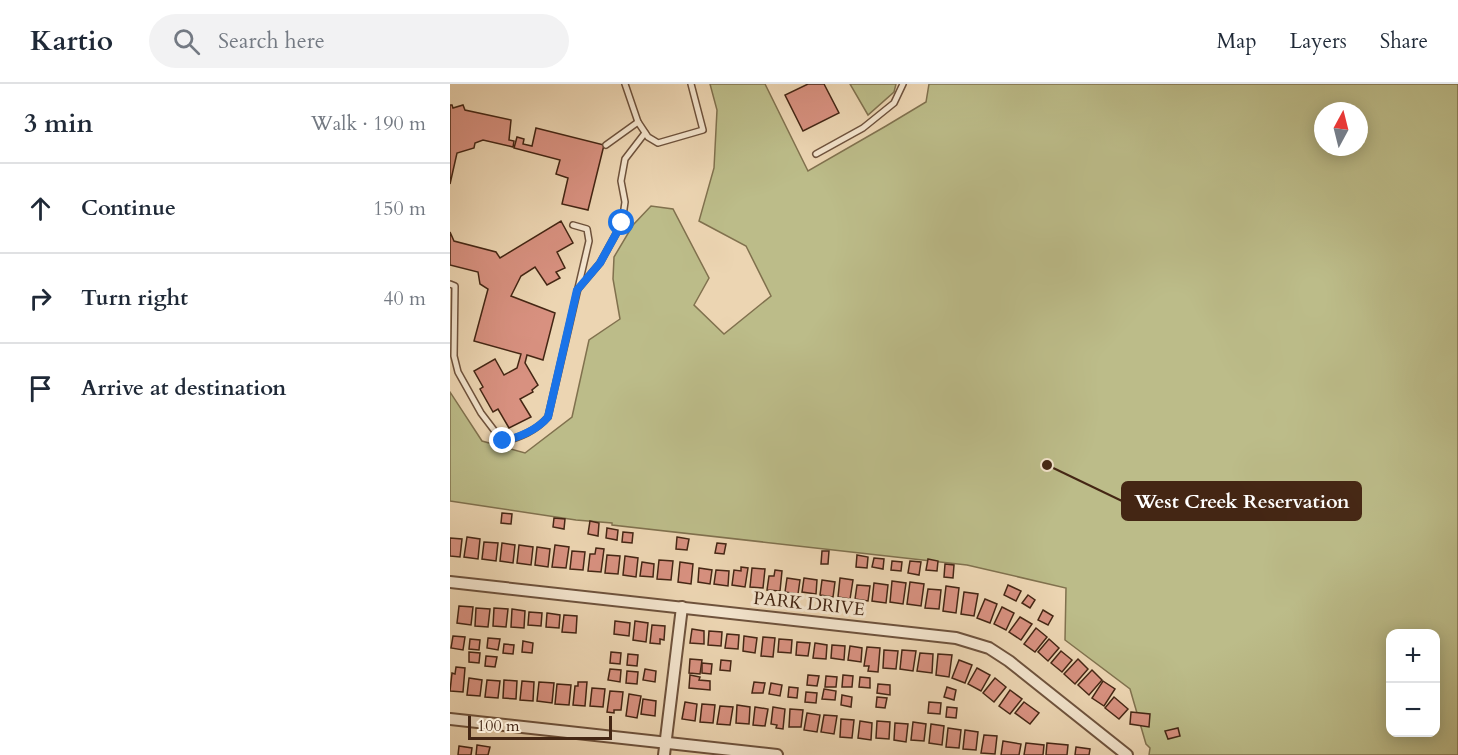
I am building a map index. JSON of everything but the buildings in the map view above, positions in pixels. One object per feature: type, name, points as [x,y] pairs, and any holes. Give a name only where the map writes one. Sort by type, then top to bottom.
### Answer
[{"type":"street","name":"PARK DRIVE","points":[[450,582],[956,638],[989,648],[1009,661],[1127,755]]},
{"type":"street","points":[[664,755],[682,607]]},
{"type":"street","points":[[450,719],[777,755]]},
{"type":"lane","points":[[625,84],[638,122],[648,137],[658,142],[703,130],[691,84]]},
{"type":"lane","points":[[816,154],[862,128],[894,103],[903,84]]},
{"type":"lane","points":[[606,145],[638,122]]},
{"type":"lane","points":[[577,290],[600,263],[622,223],[625,202],[621,181],[625,159],[645,133]]},
{"type":"lane","points":[[450,284],[455,286],[454,356],[458,372],[481,413],[503,441],[519,437],[540,426],[548,417],[588,241],[587,229],[573,225]]},
{"type":"green space","points":[[710,84],[765,84],[808,171],[926,102],[929,84],[1458,84],[1458,755],[1149,755],[1150,748],[1146,744],[1130,689],[1065,640],[1066,588],[967,565],[612,525],[612,523],[576,520],[450,501],[450,392],[482,441],[525,453],[572,417],[589,340],[620,319],[613,279],[614,257],[633,225],[651,206],[673,209],[709,278],[694,305],[724,334],[771,296],[746,246],[699,221],[714,168],[717,110]]},
{"type":"green space","points":[[850,84],[896,84],[894,92],[868,115]]},
{"type":"place","name":"West Creek Reservation","points":[[1047,465]]},
{"type":"route","points":[[503,441],[519,437],[540,426],[548,417],[577,290],[596,269],[622,223]]}]
